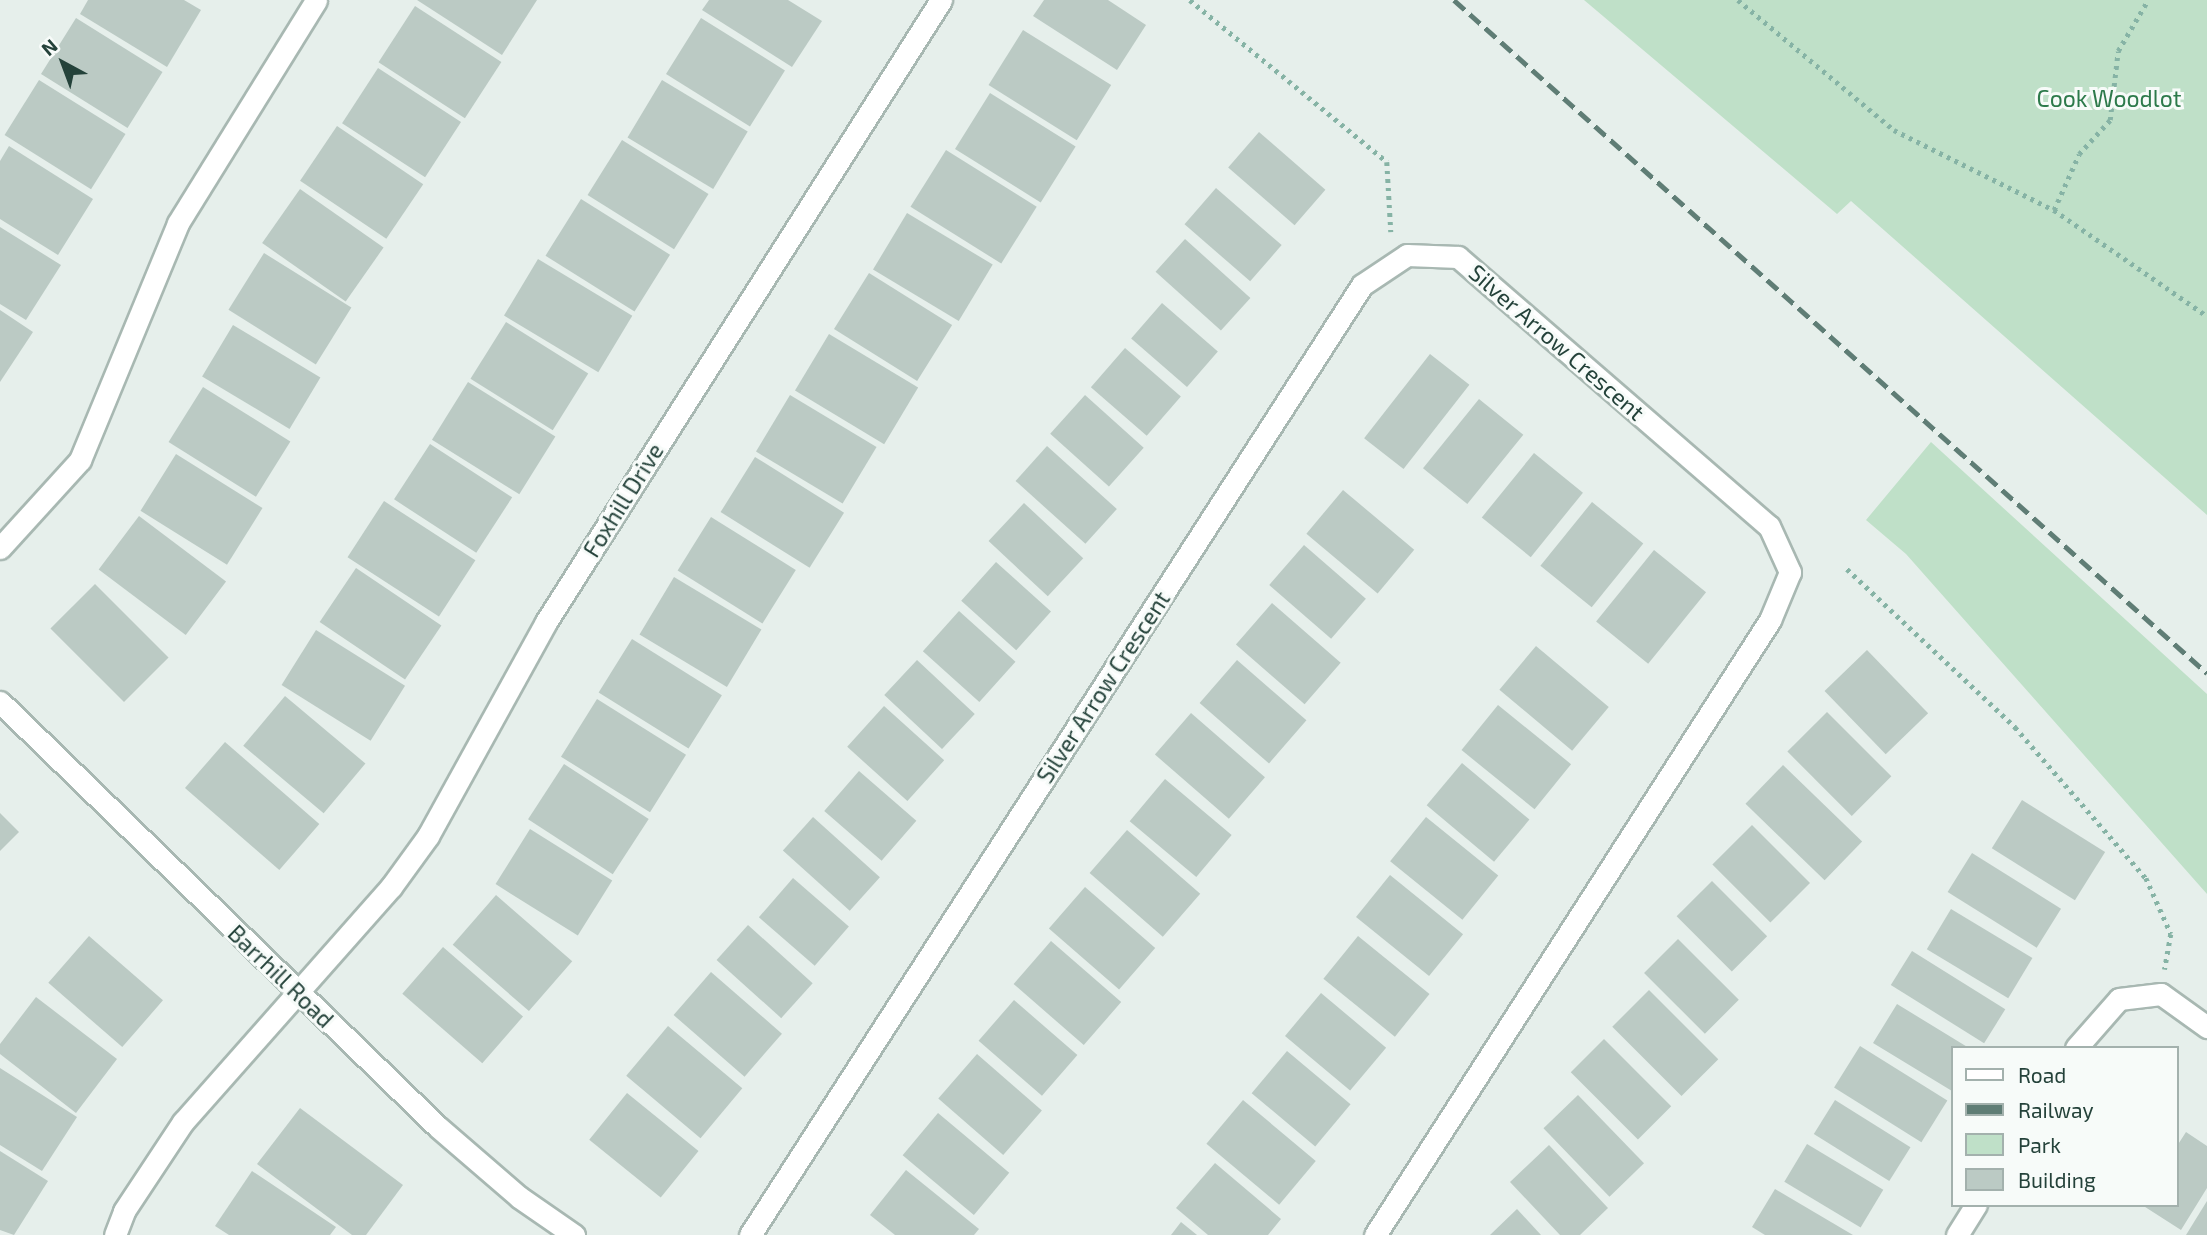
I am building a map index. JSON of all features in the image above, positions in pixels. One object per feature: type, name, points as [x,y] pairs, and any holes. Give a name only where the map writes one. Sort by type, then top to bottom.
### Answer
[{"type":"street","points":[[0,548],[80,460],[178,223],[316,0]]},
{"type":"street","name":"Foxhill Drive","points":[[115,1235],[124,1211],[183,1122],[391,887],[428,835],[546,622],[941,0]]},
{"type":"street","name":"Silver Arrow Crescent","points":[[750,1235],[1362,285],[1393,261],[1407,255],[1458,257],[1769,526],[1790,572],[1770,620],[1375,1235]]},
{"type":"street","name":"Barrhill Road","points":[[0,702],[438,1127],[519,1197],[575,1235]]},
{"type":"street","points":[[2078,1046],[2119,999],[2161,994],[2207,1027]]},
{"type":"street","points":[[1957,1235],[1975,1207]]},
{"type":"path","points":[[1190,0],[1388,163],[1393,261]]},
{"type":"path","points":[[1738,0],[1894,130],[2054,210],[2207,316]]},
{"type":"path","points":[[2054,210],[2079,154],[2110,120],[2118,51],[2148,0]]},
{"type":"path","points":[[1847,569],[2015,727],[2146,878],[2171,934],[2161,994]]},
{"type":"green space","name":"Cook Woodlot","points":[[1584,0],[2207,0],[2207,515],[1851,201],[1837,214]]},
{"type":"green space","points":[[1931,442],[2207,694],[2207,894],[1906,554],[1866,520]]},
{"type":"building","points":[[88,0],[184,0],[201,10],[167,67],[80,14]]},
{"type":"building","points":[[417,0],[537,0],[502,55]]},
{"type":"building","points":[[709,0],[788,0],[822,21],[792,67],[702,10]]},
{"type":"building","points":[[1044,0],[1108,0],[1146,25],[1117,70],[1033,16]]},
{"type":"building","points":[[415,6],[501,62],[465,118],[379,62]]},
{"type":"building","points":[[76,18],[163,72],[128,128],[41,74]]},
{"type":"building","points":[[701,18],[785,70],[750,126],[666,74]]},
{"type":"building","points":[[1023,30],[1111,85],[1077,140],[989,85]]},
{"type":"building","points":[[378,68],[461,122],[425,177],[342,123]]},
{"type":"building","points":[[39,80],[126,134],[91,189],[5,135]]},
{"type":"building","points":[[662,80],[748,132],[713,189],[627,137]]},
{"type":"building","points":[[990,93],[1076,147],[1041,202],[955,149]]},
{"type":"building","points":[[337,126],[423,184],[386,239],[300,181]]},
{"type":"building","points":[[1259,132],[1325,190],[1295,225],[1228,167]]},
{"type":"building","points":[[622,140],[709,194],[674,249],[588,195]]},
{"type":"building","points":[[9,146],[93,199],[58,255],[0,219],[0,161]]},
{"type":"building","points":[[946,150],[1037,207],[1001,264],[910,207]]},
{"type":"building","points":[[1216,188],[1282,245],[1250,281],[1185,224]]},
{"type":"building","points":[[300,189],[384,248],[346,302],[262,243]]},
{"type":"building","points":[[581,199],[670,255],[635,311],[545,256]]},
{"type":"building","points":[[907,213],[993,265],[959,321],[873,270]]},
{"type":"building","points":[[0,227],[61,265],[26,320],[0,304]]},
{"type":"building","points":[[1185,239],[1250,298],[1221,331],[1156,272]]},
{"type":"building","points":[[264,253],[351,308],[316,364],[228,310]]},
{"type":"building","points":[[538,259],[632,316],[598,372],[504,316]]},
{"type":"building","points":[[869,273],[952,325],[917,381],[834,329]]},
{"type":"building","points":[[1162,303],[1218,352],[1187,387],[1131,338]]},
{"type":"building","points":[[0,310],[33,332],[0,382]]},
{"type":"building","points":[[506,322],[588,373],[553,430],[470,379]]},
{"type":"building","points":[[233,325],[320,378],[290,429],[202,376]]},
{"type":"building","points":[[829,334],[918,388],[884,444],[795,391]]},
{"type":"building","points":[[1125,348],[1181,397],[1147,436],[1091,387]]},
{"type":"building","points":[[1430,354],[1469,385],[1404,469],[1364,438]]},
{"type":"building","points":[[468,382],[555,437],[519,494],[432,440]]},
{"type":"building","points":[[203,387],[290,442],[256,497],[169,442]]},
{"type":"building","points":[[790,395],[877,447],[843,504],[756,452]]},
{"type":"building","points":[[1085,395],[1144,448],[1109,487],[1050,434]]},
{"type":"building","points":[[1479,399],[1523,435],[1467,504],[1423,468]]},
{"type":"building","points":[[430,444],[512,497],[476,553],[394,499]]},
{"type":"building","points":[[1047,446],[1117,509],[1085,544],[1016,481]]},
{"type":"building","points":[[1534,453],[1583,493],[1531,557],[1482,518]]},
{"type":"building","points":[[176,454],[263,508],[227,565],[140,511]]},
{"type":"building","points":[[755,457],[844,513],[810,568],[721,512]]},
{"type":"building","points":[[1343,490],[1414,550],[1378,593],[1306,534]]},
{"type":"building","points":[[384,501],[475,560],[439,617],[348,557]]},
{"type":"building","points":[[1592,502],[1643,544],[1592,607],[1540,566]]},
{"type":"building","points":[[1024,503],[1083,558],[1048,596],[989,541]]},
{"type":"building","points":[[139,516],[226,582],[186,635],[99,570]]},
{"type":"building","points":[[711,517],[796,570],[762,623],[678,570]]},
{"type":"building","points":[[1304,545],[1366,599],[1331,639],[1269,585]]},
{"type":"building","points":[[1654,550],[1706,592],[1648,664],[1596,621]]},
{"type":"building","points":[[996,562],[1051,612],[1016,650],[961,601]]},
{"type":"building","points":[[356,568],[441,626],[405,679],[320,622]]},
{"type":"building","points":[[674,577],[761,630],[727,687],[639,634]]},
{"type":"building","points":[[95,584],[169,658],[124,702],[50,629]]},
{"type":"building","points":[[1272,603],[1341,663],[1305,704],[1236,645]]},
{"type":"building","points":[[959,611],[1015,662],[979,702],[923,651]]},
{"type":"building","points":[[316,630],[405,686],[371,741],[282,685]]},
{"type":"building","points":[[632,639],[722,695],[689,749],[599,692]]},
{"type":"building","points":[[1536,646],[1609,707],[1572,751],[1499,690]]},
{"type":"building","points":[[1867,650],[1928,713],[1886,754],[1825,691]]},
{"type":"building","points":[[917,660],[975,714],[942,749],[884,695]]},
{"type":"building","points":[[1237,660],[1306,720],[1269,763],[1200,703]]},
{"type":"building","points":[[285,696],[365,763],[324,813],[243,746]]},
{"type":"building","points":[[597,699],[686,755],[650,812],[561,757]]},
{"type":"building","points":[[1498,705],[1571,764],[1535,809],[1461,750]]},
{"type":"building","points":[[884,706],[944,760],[907,801],[847,747]]},
{"type":"building","points":[[1827,712],[1891,776],[1852,816],[1787,752]]},
{"type":"building","points":[[1191,713],[1265,777],[1229,819],[1155,755]]},
{"type":"building","points":[[225,742],[319,824],[279,870],[185,788]]},
{"type":"building","points":[[1462,763],[1529,820],[1494,862],[1427,805]]},
{"type":"building","points":[[564,764],[649,819],[613,874],[528,819]]},
{"type":"building","points":[[1783,765],[1862,841],[1825,880],[1745,804]]},
{"type":"building","points":[[859,771],[916,821],[882,861],[824,811]]},
{"type":"building","points":[[1165,779],[1232,835],[1196,877],[1130,821]]},
{"type":"building","points":[[2022,800],[2105,852],[2075,900],[1992,848]]},
{"type":"building","points":[[0,813],[19,832],[0,851]]},
{"type":"building","points":[[813,817],[880,877],[850,911],[783,850]]},
{"type":"building","points":[[1426,817],[1498,876],[1462,920],[1390,861]]},
{"type":"building","points":[[1752,825],[1810,883],[1770,923],[1712,865]]},
{"type":"building","points":[[530,829],[612,880],[578,936],[496,884]]},
{"type":"building","points":[[1127,830],[1200,894],[1163,937],[1090,873]]},
{"type":"building","points":[[1972,853],[2061,909],[2037,948],[1948,892]]},
{"type":"building","points":[[1390,875],[1463,934],[1429,976],[1356,917]]},
{"type":"building","points":[[793,878],[849,927],[815,966],[759,917]]},
{"type":"building","points":[[1712,881],[1767,936],[1732,972],[1677,916]]},
{"type":"building","points":[[1085,887],[1155,948],[1119,990],[1049,929]]},
{"type":"building","points":[[496,895],[572,961],[529,1011],[453,945]]},
{"type":"building","points":[[1951,909],[2032,958],[2008,998],[1927,949]]},
{"type":"building","points":[[748,925],[813,983],[781,1018],[717,960]]},
{"type":"building","points":[[89,936],[163,1000],[122,1047],[48,983]]},
{"type":"building","points":[[1358,936],[1429,994],[1395,1037],[1323,979]]},
{"type":"building","points":[[1678,939],[1739,1000],[1705,1034],[1644,973]]},
{"type":"building","points":[[1051,941],[1121,1002],[1084,1045],[1014,984]]},
{"type":"building","points":[[443,947],[523,1017],[482,1063],[402,994]]},
{"type":"building","points":[[1912,951],[2005,1009],[1984,1043],[1891,985]]},
{"type":"building","points":[[711,972],[782,1034],[745,1077],[674,1015]]},
{"type":"building","points":[[1649,990],[1718,1059],[1682,1096],[1612,1027]]},
{"type":"building","points":[[1321,993],[1386,1048],[1350,1091],[1285,1036]]},
{"type":"building","points":[[36,997],[117,1059],[76,1113],[0,1054],[0,1044]]},
{"type":"building","points":[[1014,1000],[1077,1055],[1042,1096],[979,1041]]},
{"type":"building","points":[[1897,1004],[1966,1046],[1952,1046],[1952,1091],[1873,1043]]},
{"type":"building","points":[[668,1026],[742,1088],[701,1138],[626,1076]]},
{"type":"building","points":[[1604,1039],[1671,1106],[1638,1139],[1571,1072]]},
{"type":"building","points":[[1860,1046],[1947,1101],[1921,1142],[1834,1088]]},
{"type":"building","points":[[1287,1051],[1351,1104],[1315,1146],[1252,1093]]},
{"type":"building","points":[[977,1054],[1042,1110],[1003,1155],[938,1099]]},
{"type":"building","points":[[0,1068],[77,1117],[42,1171],[0,1145]]},
{"type":"building","points":[[627,1093],[698,1151],[661,1198],[589,1140]]},
{"type":"building","points":[[1578,1095],[1644,1163],[1609,1197],[1543,1128]]},
{"type":"building","points":[[1243,1100],[1316,1161],[1279,1205],[1206,1144]]},
{"type":"building","points":[[1835,1100],[1910,1147],[1889,1181],[1814,1134]]},
{"type":"building","points":[[300,1108],[403,1185],[366,1235],[352,1235],[257,1164]]},
{"type":"building","points":[[938,1113],[1009,1173],[974,1215],[903,1155]]},
{"type":"building","points":[[2186,1132],[2207,1146],[2207,1188],[2181,1230],[2145,1207],[2179,1207],[2179,1143]]},
{"type":"building","points":[[1807,1144],[1883,1190],[1861,1228],[1784,1182]]},
{"type":"building","points":[[1549,1145],[1608,1208],[1580,1235],[1560,1235],[1510,1182]]},
{"type":"building","points":[[0,1151],[48,1181],[14,1235],[0,1230]]},
{"type":"building","points":[[1215,1163],[1281,1219],[1268,1235],[1208,1235],[1176,1208]]},
{"type":"building","points":[[906,1170],[979,1229],[974,1235],[895,1235],[870,1215]]},
{"type":"building","points":[[252,1171],[336,1227],[330,1235],[229,1235],[215,1226]]},
{"type":"building","points":[[1775,1189],[1853,1235],[1765,1235],[1752,1227]]},
{"type":"building","points":[[2207,1201],[2207,1235],[2186,1235]]},
{"type":"building","points":[[1517,1209],[1541,1235],[1490,1235]]},
{"type":"building","points":[[1181,1222],[1197,1235],[1171,1235]]},
{"type":"railway","points":[[1454,0],[2207,673]]}]
